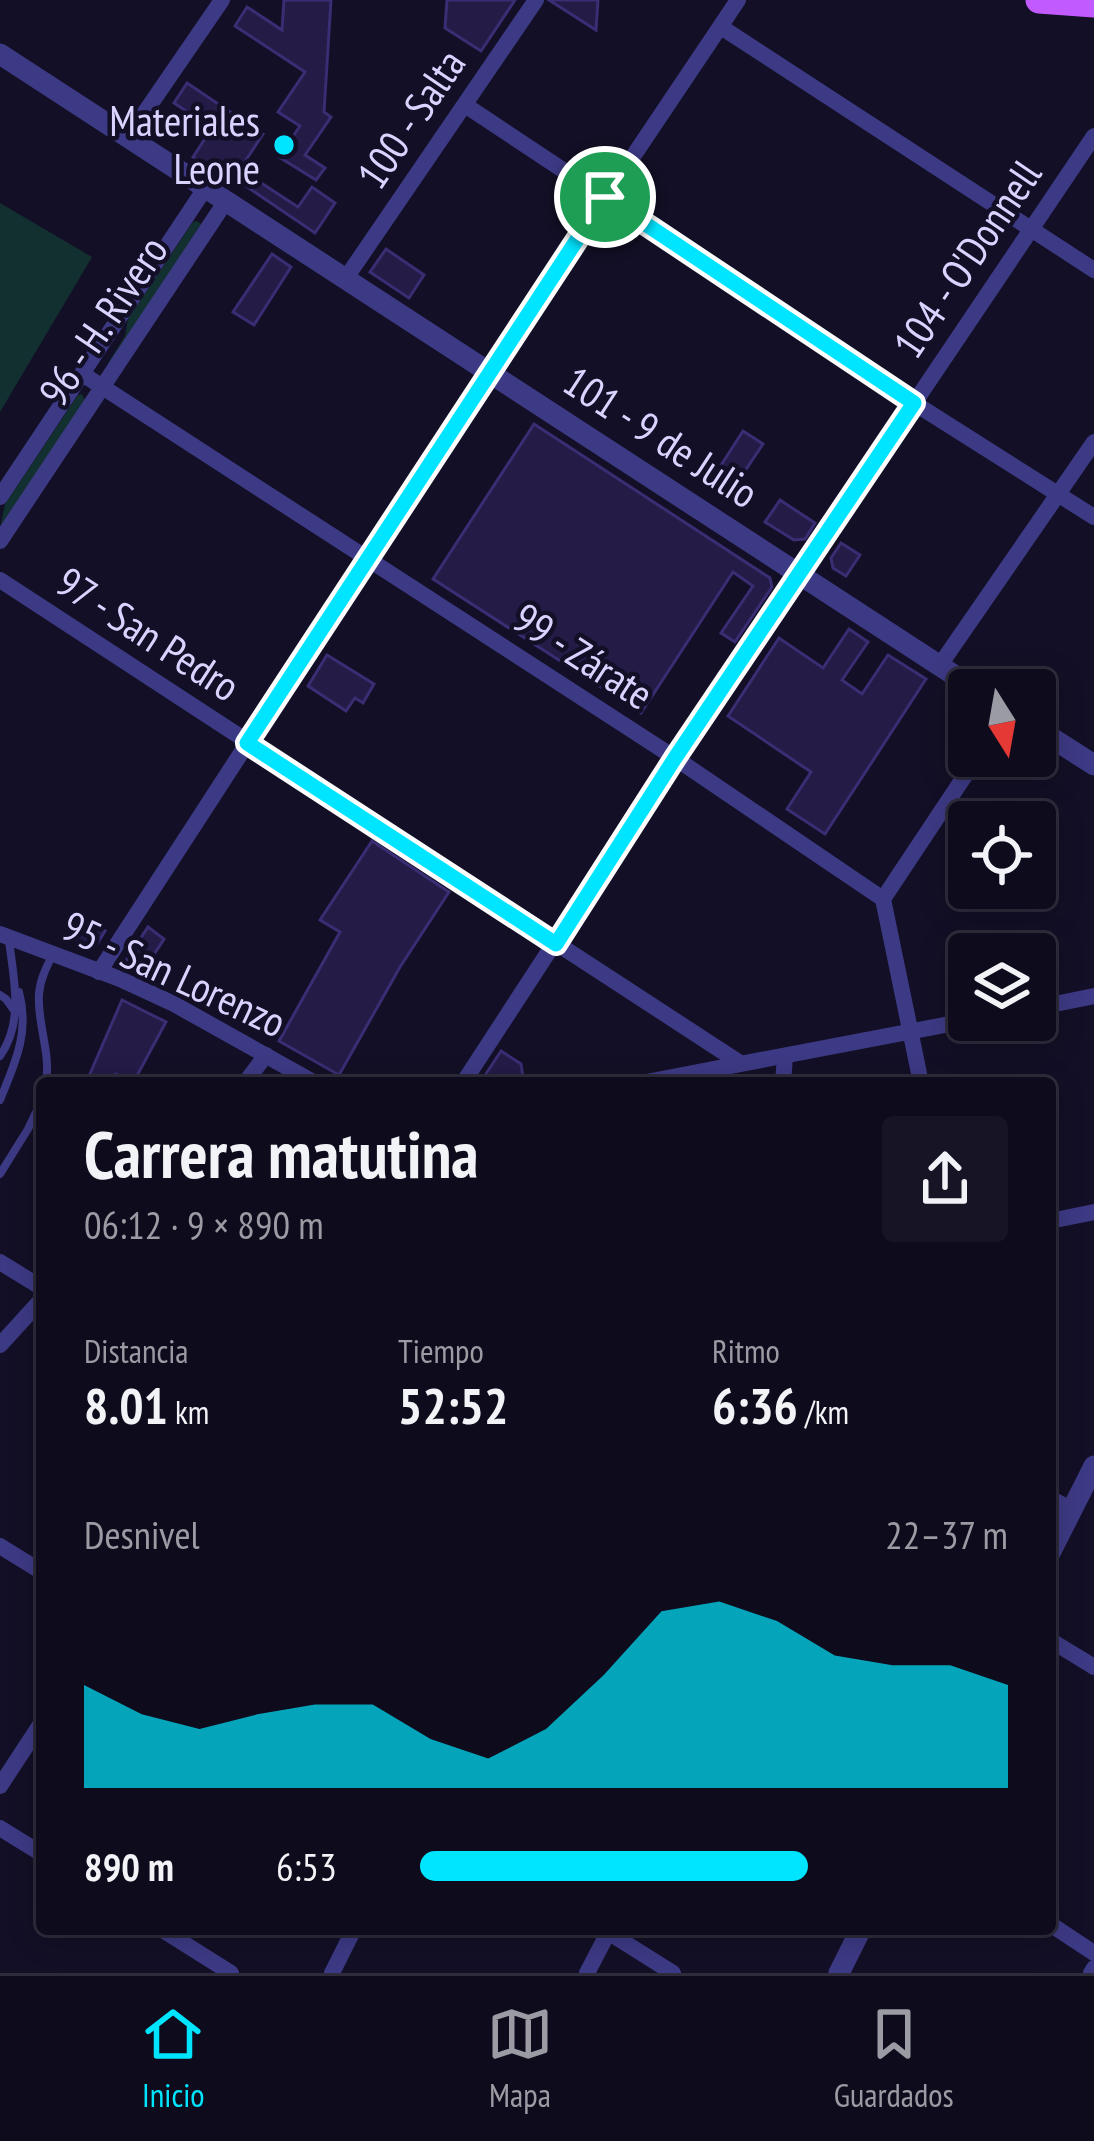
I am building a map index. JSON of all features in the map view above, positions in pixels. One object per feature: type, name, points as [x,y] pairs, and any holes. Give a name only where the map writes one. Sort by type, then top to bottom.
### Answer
[{"type":"main road","points":[[1039,0],[1094,4]]},
{"type":"street","points":[[128,136],[222,0]]},
{"type":"street","name":"100 - Salta","points":[[346,278],[536,0]]},
{"type":"street","points":[[99,972],[489,370],[739,0]]},
{"type":"street","points":[[721,27],[1094,270]]},
{"type":"street","name":"101 - 9 de Julio","points":[[0,54],[948,670]]},
{"type":"street","points":[[464,105],[1094,517]]},
{"type":"street","name":"104 - O'Donnell","points":[[467,1077],[675,758],[1094,136]]},
{"type":"street","name":"96 - H. Rivero","points":[[0,497],[206,187]]},
{"type":"street","name":"96 - H. Rivero","points":[[0,541],[226,201]]},
{"type":"street","name":"99 - Zárate","points":[[83,375],[675,758],[883,899]]},
{"type":"street","points":[[940,665],[1094,442]]},
{"type":"street","name":"97 - San Pedro","points":[[0,580],[740,1063]]},
{"type":"street","points":[[1056,738],[1092,758]]},
{"type":"street","points":[[920,1077],[883,899],[964,777]]},
{"type":"street","name":"95 - San Lorenzo","points":[[4,936],[174,1004],[304,1077]]},
{"type":"street","points":[[1056,1004],[1094,996]]},
{"type":"street","points":[[671,1077],[948,1025]]},
{"type":"street","points":[[250,1077],[266,1055]]},
{"type":"street","points":[[783,1077],[785,1056]]},
{"type":"street","points":[[1056,1220],[1094,1212]]},
{"type":"street","points":[[0,1262],[36,1284]]},
{"type":"street","points":[[0,1345],[36,1306]]},
{"type":"street","points":[[1056,1541],[1094,1466]]},
{"type":"street","points":[[1056,1501],[1072,1510]]},
{"type":"street","points":[[0,1546],[36,1568]]},
{"type":"street","points":[[1056,1644],[1094,1667]]},
{"type":"street","points":[[0,1786],[36,1731]]},
{"type":"street","points":[[0,1828],[36,1850]]},
{"type":"street","points":[[1056,1928],[1094,1953]]},
{"type":"street","points":[[171,1935],[231,1973]]},
{"type":"street","points":[[332,1973],[351,1935]]},
{"type":"street","points":[[587,1973],[605,1935]]},
{"type":"street","points":[[615,1935],[673,1973]]},
{"type":"street","points":[[839,1973],[858,1935]]},
{"type":"lane","points":[[0,1100],[23,1041],[24,1022],[4,936]]},
{"type":"lane","points":[[46,1077],[39,989],[52,954]]},
{"type":"lane","points":[[0,1056],[12,1031],[16,984]]},
{"type":"lane","points":[[0,995],[11,1004],[15,1016]]},
{"type":"lane","points":[[0,1174],[36,1112]]},
{"type":"green space","points":[[0,203],[92,257],[0,412]]},
{"type":"green space","points":[[197,221],[201,224],[109,365],[125,336],[128,319]]},
{"type":"green space","points":[[82,394],[85,400],[0,528],[5,504]]},
{"type":"building","points":[[284,0],[331,0],[324,112],[331,117],[305,155],[325,168],[316,180],[279,157],[300,126],[278,112],[305,72],[235,26],[247,7],[282,30]]},
{"type":"building","points":[[447,0],[515,0],[481,51],[445,28]]},
{"type":"building","points":[[549,0],[598,0],[596,30]]},
{"type":"building","points":[[187,83],[263,134],[240,169],[298,207],[312,187],[335,203],[315,233],[234,178],[231,182],[193,157],[212,128],[174,103]]},
{"type":"building","points":[[386,249],[424,275],[409,298],[370,272]]},
{"type":"building","points":[[272,254],[291,267],[254,325],[233,312]]},
{"type":"building","points":[[534,424],[770,578],[772,587],[735,642],[721,633],[753,586],[733,572],[641,713],[433,579]]},
{"type":"building","points":[[743,431],[763,444],[726,499],[707,487]]},
{"type":"building","points":[[780,500],[815,523],[805,539],[794,540],[765,522]]},
{"type":"building","points":[[841,543],[860,555],[846,576],[833,568],[831,558]]},
{"type":"building","points":[[849,629],[868,642],[842,680],[862,694],[888,655],[926,679],[825,834],[787,809],[811,772],[728,716],[779,638],[823,668]]},
{"type":"building","points":[[327,655],[374,684],[363,703],[355,698],[346,711],[308,686]]},
{"type":"building","points":[[372,841],[449,892],[339,1075],[279,1041],[340,932],[320,920]]},
{"type":"building","points":[[82,917],[105,931],[97,944],[73,939]]},
{"type":"building","points":[[148,927],[164,939],[143,971],[127,959]]},
{"type":"building","points":[[122,1000],[166,1022],[136,1077],[89,1077]]},
{"type":"building","points":[[501,1051],[521,1064],[523,1077],[484,1077]]},
{"type":"place","name":"Materiales Leone","points":[[284,145]]},
{"type":"route","points":[[605,197],[914,403],[556,944],[247,743],[605,197]]}]
